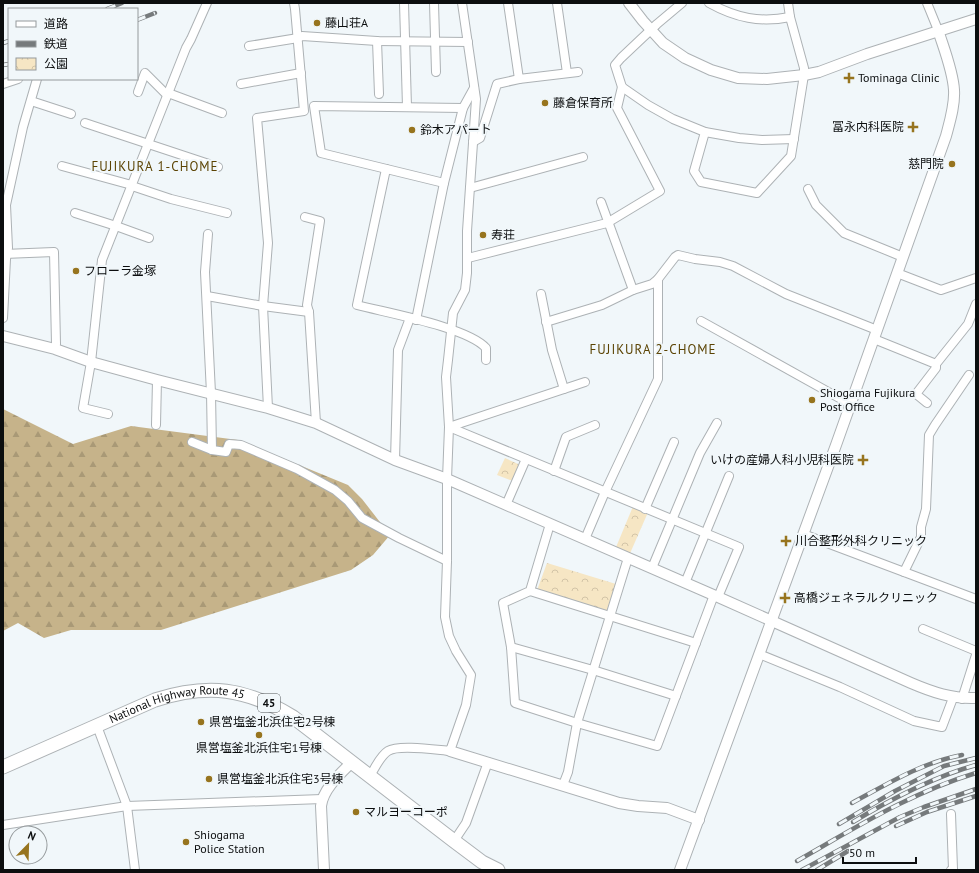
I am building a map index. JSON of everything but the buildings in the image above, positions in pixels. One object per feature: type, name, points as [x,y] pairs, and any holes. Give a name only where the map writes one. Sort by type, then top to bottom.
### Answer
[{"type":"highway","name":"National Highway Route 45","points":[[3,767],[155,700],[175,693],[194,690],[218,690],[246,694],[280,708],[293,716],[454,841],[481,866],[498,870]]},
{"type":"street","points":[[108,414],[83,408],[91,362],[102,260],[167,94],[207,3]]},
{"type":"street","points":[[268,408],[263,306],[268,243],[257,118],[304,112],[294,3]]},
{"type":"street","points":[[404,3],[407,107]]},
{"type":"street","points":[[434,3],[436,72]]},
{"type":"street","points":[[450,751],[466,704],[470,675],[456,651],[445,617],[449,427],[446,377],[453,314],[465,290],[468,258],[467,231],[476,99],[462,3]]},
{"type":"street","points":[[508,3],[519,79]]},
{"type":"street","points":[[557,3],[566,73]]},
{"type":"street","points":[[629,3],[651,31],[663,43],[685,58],[711,70],[738,78],[767,80],[819,72],[938,30],[976,19]]},
{"type":"street","points":[[468,258],[608,223],[660,191],[617,108],[622,87],[615,65],[657,24],[682,3]]},
{"type":"street","points":[[709,3],[725,11],[749,18],[770,20],[790,18]]},
{"type":"street","points":[[705,132],[694,171],[701,182],[757,193],[791,156],[804,68],[790,18],[788,3]]},
{"type":"street","points":[[680,870],[772,621],[946,136],[954,103],[954,91],[938,30],[927,3]]},
{"type":"street","points":[[249,46],[298,38],[302,36],[377,41],[468,42]]},
{"type":"street","points":[[377,41],[379,94]]},
{"type":"street","points":[[473,142],[480,138],[496,84],[519,79],[578,72]]},
{"type":"street","points":[[138,92],[145,73],[167,94],[222,113]]},
{"type":"street","points":[[241,84],[301,73]]},
{"type":"street","points":[[3,84],[15,80]]},
{"type":"street","points":[[3,318],[6,259],[6,205],[23,127],[37,80]]},
{"type":"street","points":[[622,87],[648,105],[705,132],[739,138],[762,140],[794,139]]},
{"type":"street","points":[[395,460],[398,350],[413,319],[463,108],[474,88]]},
{"type":"street","points":[[31,101],[71,114]]},
{"type":"street","points":[[444,183],[321,153],[314,106],[463,108]]},
{"type":"street","points":[[85,122],[218,167]]},
{"type":"street","points":[[470,188],[583,157]]},
{"type":"street","points":[[62,166],[128,184],[171,199],[227,213]]},
{"type":"street","points":[[386,169],[357,305],[452,329],[481,343],[486,348],[486,360]]},
{"type":"street","points":[[808,189],[816,205],[844,233],[903,257]]},
{"type":"street","points":[[601,202],[633,290]]},
{"type":"street","points":[[75,213],[149,238]]},
{"type":"street","points":[[305,217],[320,221],[307,306],[309,312],[316,423]]},
{"type":"street","points":[[208,234],[205,272],[211,393],[212,450]]},
{"type":"street","points":[[5,254],[54,252],[55,349]]},
{"type":"street","points":[[546,322],[602,305],[633,290],[652,284],[678,255],[720,262],[733,266],[756,280],[875,334],[936,364]]},
{"type":"street","points":[[897,273],[941,290],[976,278]]},
{"type":"street","points":[[585,539],[605,492],[658,379],[658,279]]},
{"type":"street","points":[[542,294],[552,350],[564,389]]},
{"type":"street","points":[[207,296],[263,306],[309,312]]},
{"type":"street","points":[[927,403],[916,394],[936,368],[936,364],[968,324],[976,304]]},
{"type":"street","points":[[701,321],[850,404]]},
{"type":"street","points":[[3,336],[55,349],[91,362],[157,380],[268,408],[316,423],[395,460],[447,479],[936,694],[958,698],[976,698]]},
{"type":"street","points":[[904,572],[921,537],[921,527],[926,508],[929,435],[969,374]]},
{"type":"street","points":[[156,425],[157,380]]},
{"type":"street","points":[[449,427],[585,382]]},
{"type":"street","points":[[652,568],[700,453],[717,423]]},
{"type":"street","points":[[554,471],[566,437],[595,425]]},
{"type":"street","points":[[449,427],[739,547],[696,643],[657,746],[515,703],[512,647],[503,603],[530,591],[696,643]]},
{"type":"street","points":[[192,442],[212,450],[226,452],[229,444],[241,445],[297,469],[335,490],[348,501],[362,518],[447,562]]},
{"type":"street","points":[[645,509],[674,442]]},
{"type":"street","points":[[506,505],[526,459]]},
{"type":"street","points":[[685,583],[729,476]]},
{"type":"street","points":[[530,591],[550,524]]},
{"type":"street","points":[[803,534],[976,599]]},
{"type":"street","points":[[563,785],[568,772],[576,722],[628,558]]},
{"type":"street","points":[[923,630],[976,651]]},
{"type":"street","points":[[512,647],[676,696]]},
{"type":"street","points":[[759,654],[840,687],[914,721],[942,727],[958,698],[976,655]]},
{"type":"street","points":[[97,726],[127,806],[135,870]]},
{"type":"street","points":[[370,776],[381,759],[388,751],[394,748],[450,751],[619,803],[643,807],[667,808],[698,820]]},
{"type":"street","points":[[324,870],[322,799],[330,786],[352,762]]},
{"type":"street","points":[[454,841],[466,823],[488,762]]},
{"type":"street","points":[[3,825],[127,806],[322,799]]},
{"type":"street","points":[[951,870],[953,869],[952,814]]},
{"type":"green space","points":[[3,409],[73,444],[131,426],[238,440],[348,485],[362,499],[390,535],[373,555],[351,570],[161,630],[71,630],[44,638],[18,623],[3,631]]},
{"type":"green space","points":[[505,458],[518,464],[519,469],[513,481],[497,475]]},
{"type":"green space","points":[[634,504],[649,510],[628,558],[614,552]]},
{"type":"green space","points":[[547,563],[616,584],[606,615],[536,593]]},
{"type":"railway","points":[[110,8],[122,3]]},
{"type":"railway","points":[[138,20],[155,13]]},
{"type":"railway","points":[[3,43],[8,41]]},
{"type":"railway","points":[[3,65],[8,64]]},
{"type":"railway","points":[[852,803],[919,768],[962,755]]},
{"type":"railway","points":[[839,824],[895,791],[944,766],[976,758]]},
{"type":"railway","points":[[853,822],[882,805],[928,782],[976,765]]},
{"type":"railway","points":[[797,861],[907,800],[929,790],[976,773]]},
{"type":"railway","points":[[802,870],[900,817],[976,789]]},
{"type":"railway","points":[[896,826],[927,812],[976,796]]},
{"type":"railway","points":[[817,870],[848,851]]},
{"type":"place","name":"藤山荘A","points":[[317,23]]},
{"type":"place","name":"Tominaga Clinic","points":[[849,78]]},
{"type":"place","name":"藤倉保育所","points":[[545,103]]},
{"type":"place","name":"冨永内科医院","points":[[913,127]]},
{"type":"place","name":"鈴木アパート","points":[[412,130]]},
{"type":"place","name":"慈門院","points":[[952,164]]},
{"type":"place","name":"寿荘","points":[[483,235]]},
{"type":"place","name":"フローラ金塚","points":[[76,271]]},
{"type":"place","name":"Shiogama Fujikura Post Office","points":[[812,400]]},
{"type":"place","name":"いけの産婦人科小児科医院","points":[[863,460]]},
{"type":"place","name":"川合整形外科クリニック","points":[[786,541]]},
{"type":"place","name":"高橋ジェネラルクリニック","points":[[785,598]]},
{"type":"place","name":"県営塩釜北浜住宅2号棟","points":[[201,722]]},
{"type":"place","name":"県営塩釜北浜住宅1号棟","points":[[259,735]]},
{"type":"place","name":"県営塩釜北浜住宅3号棟","points":[[209,779]]},
{"type":"place","name":"マルヨーコーポ","points":[[356,812]]},
{"type":"place","name":"Shiogama Police Station","points":[[186,842]]},
{"type":"district","name":"FUJIKURA 1-CHOME","points":[[155,166]]},
{"type":"district","name":"FUJIKURA 2-CHOME","points":[[653,349]]}]
